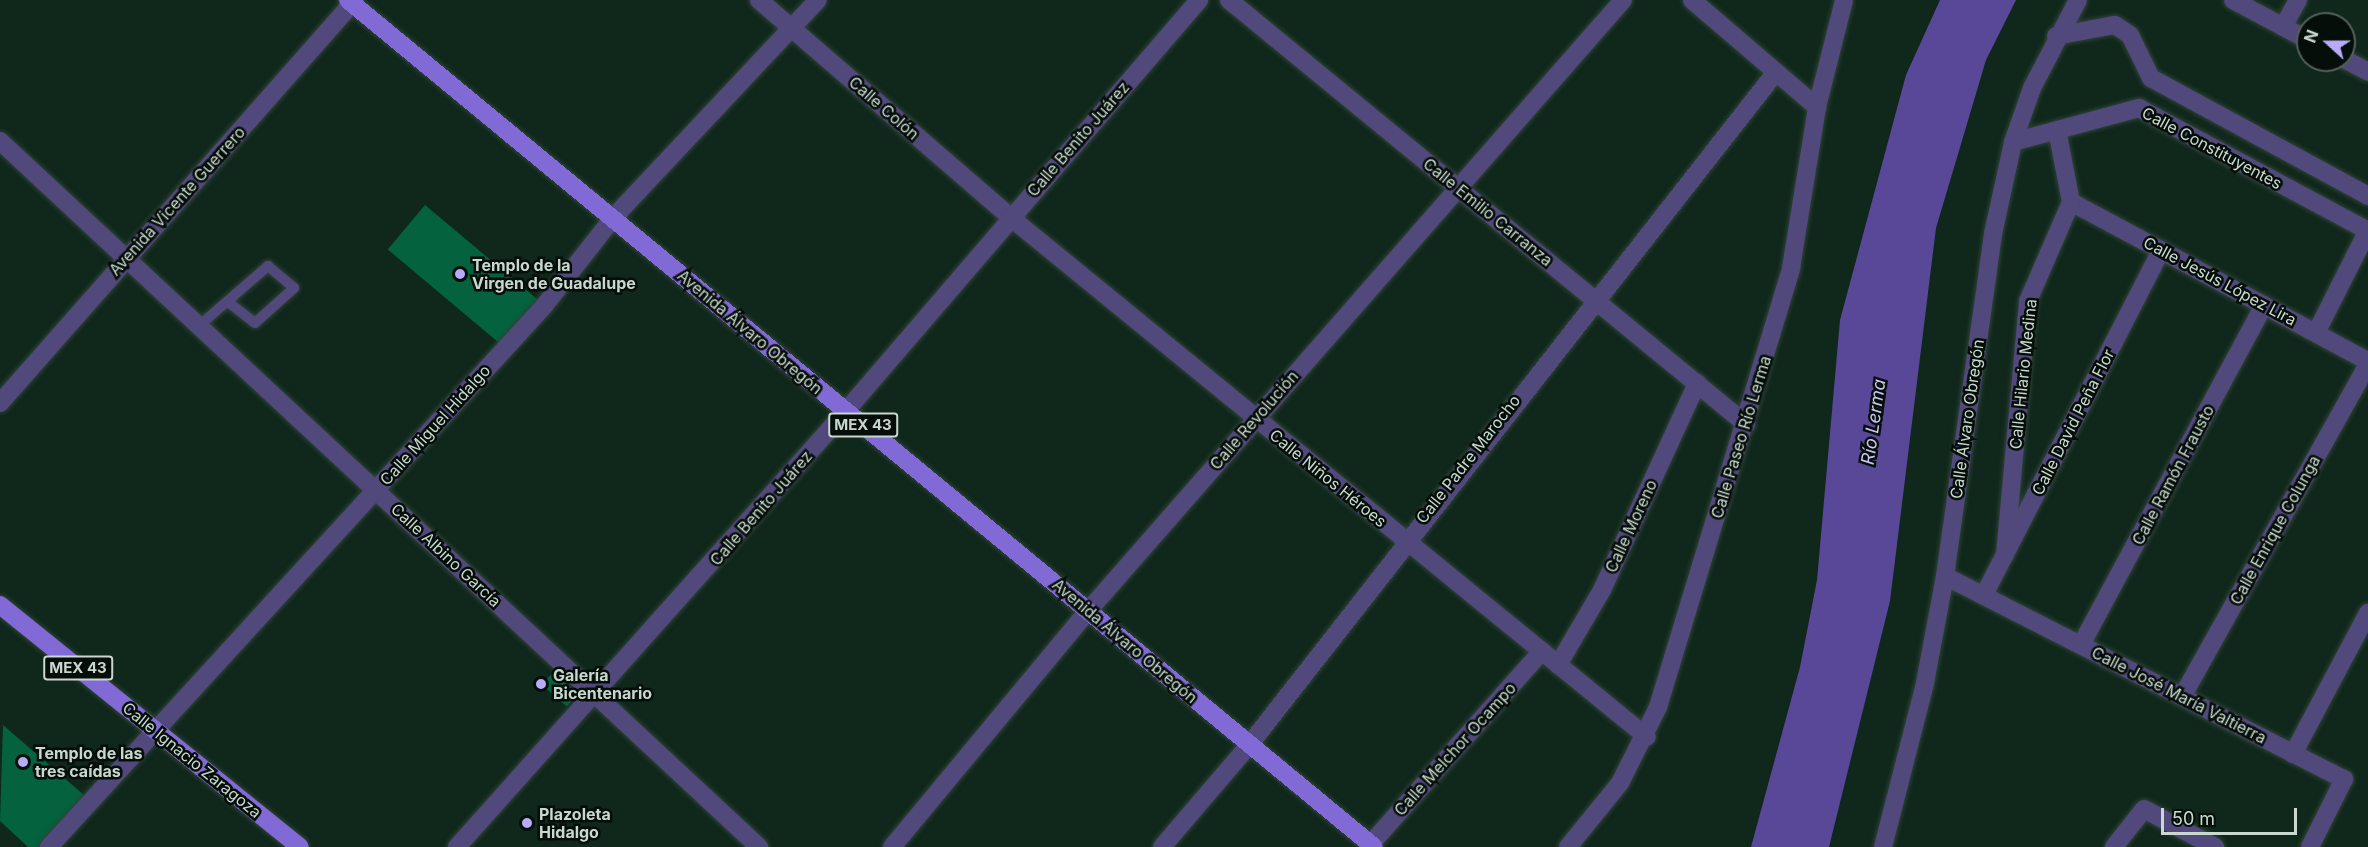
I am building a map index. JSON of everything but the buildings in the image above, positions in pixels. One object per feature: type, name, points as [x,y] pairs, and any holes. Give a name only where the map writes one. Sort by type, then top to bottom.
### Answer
[{"type":"main road","name":"Avenida Álvaro Obregón","points":[[352,1],[1371,846]]},
{"type":"main road","name":"Calle Ignacio Zaragoza","points":[[0,605],[300,847]]},
{"type":"street","name":"Calle Colón","points":[[759,0],[1010,217]]},
{"type":"street","name":"Calle Miguel Hidalgo","points":[[49,847],[544,306],[613,218],[818,0]]},
{"type":"street","name":"Calle Benito Juárez","points":[[457,847],[595,696],[846,411],[1010,217],[1199,0]]},
{"type":"street","name":"Calle Emilio Carranza","points":[[1229,0],[1746,424]]},
{"type":"street","name":"Calle Revolución","points":[[892,847],[1088,611],[1456,186],[1623,0]]},
{"type":"street","points":[[1692,0],[1817,107]]},
{"type":"street","name":"Calle Paseo Río Lerma","points":[[1568,847],[1620,783],[1647,737],[1746,424],[1791,268],[1817,107],[1844,0]]},
{"type":"street","name":"Calle Álvaro Obregón","points":[[1883,847],[1913,736],[1945,576],[1993,234],[2013,142],[2056,36],[2078,0]]},
{"type":"street","points":[[2233,0],[2296,34]]},
{"type":"street","points":[[2283,27],[2298,0]]},
{"type":"street","name":"Avenida Vicente Guerrero","points":[[0,403],[352,1]]},
{"type":"street","points":[[2056,36],[2115,25],[2130,34],[2151,78],[2139,108]]},
{"type":"street","name":"Calle Padre Marocho","points":[[1162,847],[1250,744],[1405,540],[1776,72]]},
{"type":"street","name":"Calle Constituyentes","points":[[2151,78],[2368,196]]},
{"type":"street","name":"Calle Constituyentes","points":[[2013,142],[2139,108],[2368,231]]},
{"type":"street","points":[[2057,130],[2071,202]]},
{"type":"street","name":"Calle Albino García","points":[[0,141],[128,255],[595,696],[759,847]]},
{"type":"street","name":"Calle Jesús López Lira","points":[[2071,202],[2368,362]]},
{"type":"street","name":"Calle Hilario Medina","points":[[2005,555],[2028,301],[2071,202]]},
{"type":"street","name":"Calle Niños Héroes","points":[[1010,217],[1647,737]]},
{"type":"street","points":[[2316,333],[2368,231]]},
{"type":"street","name":"Calle David Peña Flor","points":[[1984,595],[2161,250]]},
{"type":"street","name":"Calle Ramón Frausto","points":[[2081,645],[2264,305]]},
{"type":"street","name":"Calle Enrique Colunga","points":[[2182,697],[2368,362]]},
{"type":"street","name":"Calle Moreno","points":[[1558,665],[1602,590],[1697,383]]},
{"type":"street","name":"Calle José María Valtierra","points":[[1945,576],[2344,779],[2310,847]]},
{"type":"street","points":[[2293,754],[2368,613]]},
{"type":"street","name":"Calle Melchor Ocampo","points":[[1371,846],[1542,651]]},
{"type":"street","points":[[2114,847],[2144,810],[2215,847]]},
{"type":"lane","points":[[201,324],[229,303],[268,266],[294,288],[255,323],[229,303]]},
{"type":"water","name":"Río Lerma","points":[[1940,0],[2016,0],[1986,60],[1936,228],[1890,601],[1829,847],[1751,847],[1800,667],[1817,580],[1840,320],[1906,75]]},
{"type":"place","name":"Templo de la Virgen de Guadalupe","points":[[460,274]]},
{"type":"place","name":"Galería Bicentenario","points":[[541,684]]},
{"type":"place","name":"Templo de las tres caídas","points":[[23,762]]},
{"type":"place","name":"Plazoleta Hidalgo","points":[[527,823]]}]
